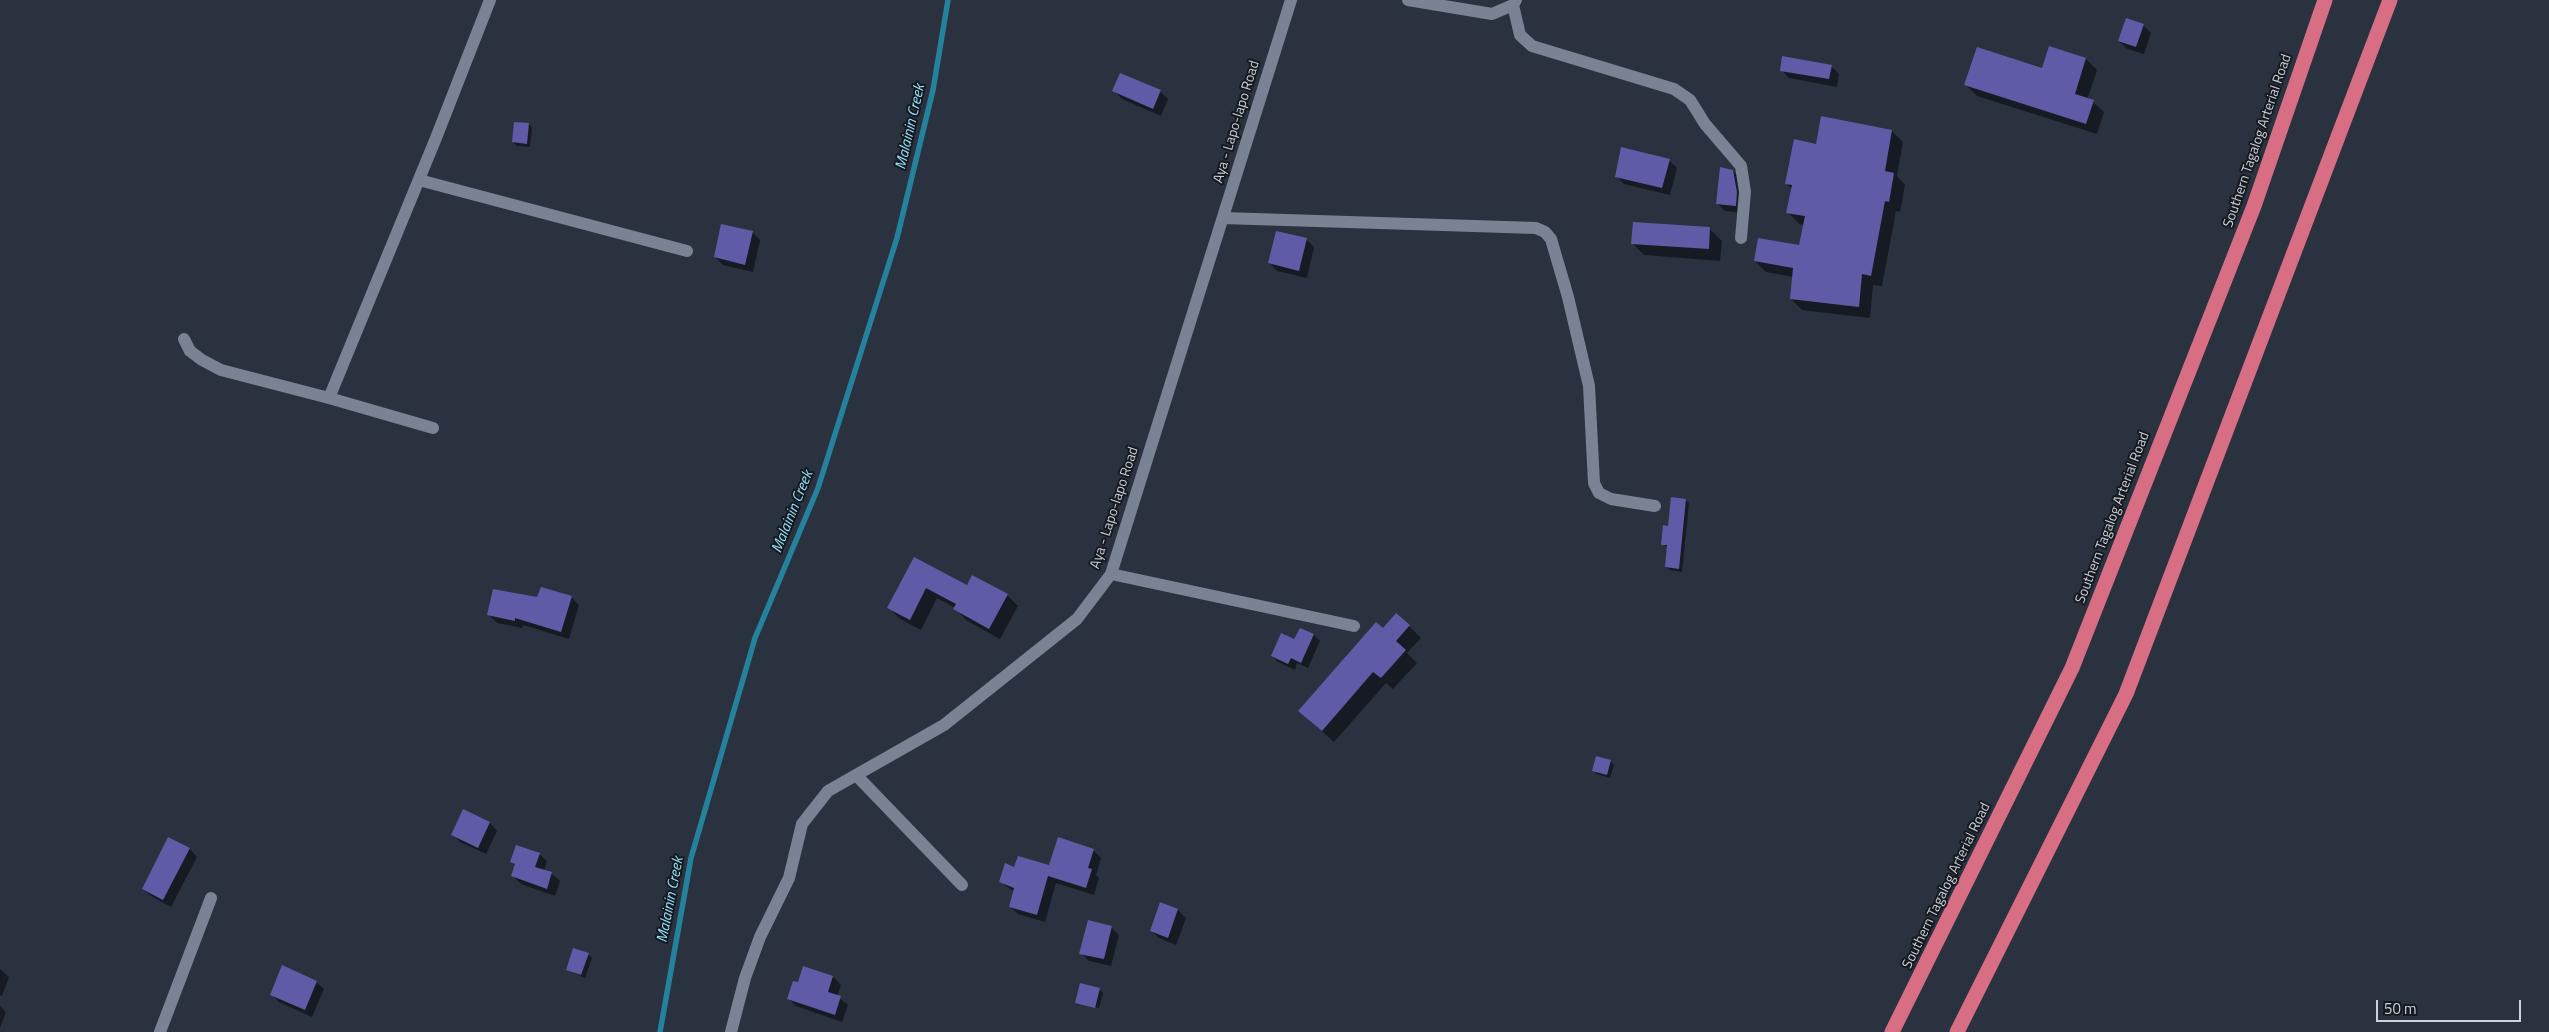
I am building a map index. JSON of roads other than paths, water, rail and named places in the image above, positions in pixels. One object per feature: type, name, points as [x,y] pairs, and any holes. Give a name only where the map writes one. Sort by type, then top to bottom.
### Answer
[{"type":"highway","name":"Southern Tagalog Arterial Road","points":[[1892,1032],[2072,668],[2254,206],[2325,0]]},
{"type":"highway","points":[[1958,1032],[2126,694],[2390,0]]},
{"type":"street","points":[[329,398],[419,180],[490,0]]},
{"type":"street","name":"Aya - Lapo-lapo Road","points":[[731,1032],[745,978],[757,945],[789,878],[802,824],[828,791],[944,725],[1077,619],[1111,574],[1291,0]]},
{"type":"street","points":[[1408,0],[1492,14],[1515,2],[1520,35],[1532,46],[1674,89],[1690,100],[1705,124],[1741,166],[1745,180],[1741,238]]},
{"type":"street","points":[[419,180],[687,251]]},
{"type":"street","points":[[1223,218],[1536,228],[1545,232],[1551,239],[1568,297],[1589,386],[1594,482],[1599,494],[1611,499],[1655,506]]},
{"type":"street","points":[[184,339],[190,351],[221,370],[433,428]]},
{"type":"street","points":[[1111,574],[1354,626]]},
{"type":"street","points":[[857,776],[962,885]]},
{"type":"street","points":[[160,1032],[211,898]]},
{"type":"waterway","name":"Malainin Creek","points":[[660,1032],[691,858],[755,638],[818,488],[897,238],[933,90],[948,0]]}]
